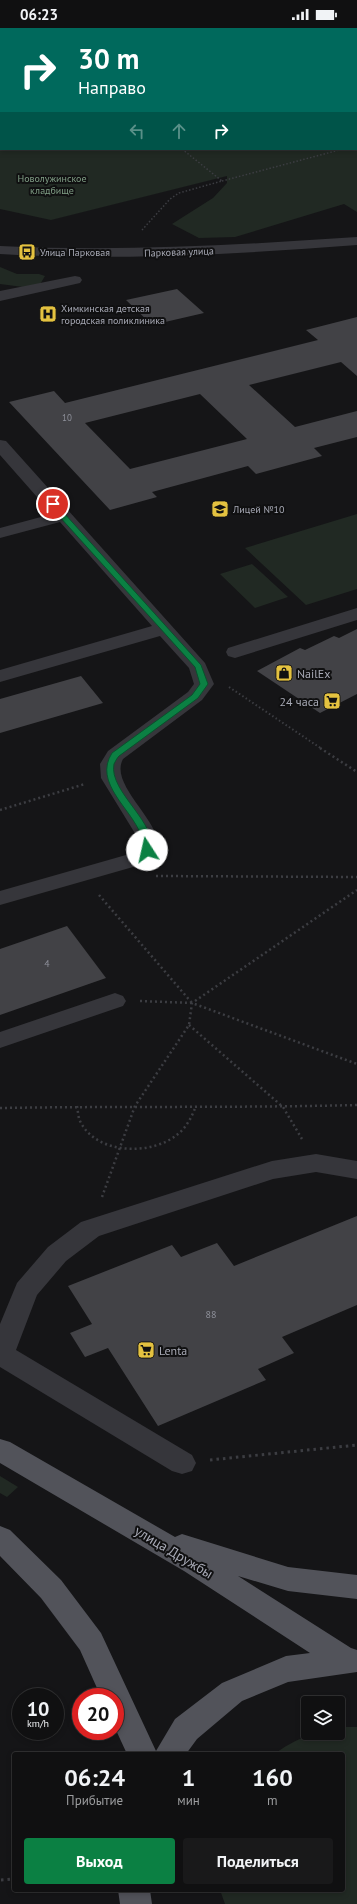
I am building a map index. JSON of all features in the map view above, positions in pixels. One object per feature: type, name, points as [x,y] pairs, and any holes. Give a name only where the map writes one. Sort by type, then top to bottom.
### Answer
[{"type":"main road","name":"улица Дружбы","points":[[0,1450],[194,1562],[351,1660]]},
{"type":"main road","points":[[147,1536],[288,1579],[357,1587]]},
{"type":"main road","points":[[0,1538],[51,1589],[91,1642],[141,1752]]},
{"type":"main road","points":[[170,1752],[186,1729],[232,1692],[286,1669],[351,1660]]},
{"type":"main road","points":[[134,1892],[136,1904]]},
{"type":"street","name":"Парковая улица","points":[[0,250],[126,254],[226,250],[357,241]]},
{"type":"street","points":[[0,296],[75,280]]},
{"type":"street","points":[[0,445],[198,667],[204,684],[195,696],[115,755],[110,764],[111,778],[146,835],[147,850],[133,860],[0,898]]},
{"type":"street","points":[[0,533],[64,516]]},
{"type":"street","points":[[235,652],[357,614]]},
{"type":"street","points":[[0,676],[163,629]]},
{"type":"street","points":[[0,1040],[115,1001]]},
{"type":"street","points":[[182,1463],[1,1356],[26,1290],[57,1254],[90,1229],[272,1170],[316,1163],[357,1170]]},
{"type":"path","points":[[183,150],[222,182]]},
{"type":"path","points":[[138,233],[170,199],[179,193],[339,150]]},
{"type":"path","points":[[198,667],[357,772]]},
{"type":"path","points":[[0,810],[111,778]]},
{"type":"path","points":[[81,876],[192,1003]]},
{"type":"path","points":[[152,876],[357,877]]},
{"type":"path","points":[[90,1229],[135,1106],[189,1025],[192,1003],[357,890]]},
{"type":"path","points":[[115,1001],[192,1003],[357,1064]]},
{"type":"path","points":[[189,1025],[283,1107],[316,1163]]},
{"type":"path","points":[[0,1108],[77,1106],[283,1107],[357,1105]]},
{"type":"path","points":[[77,1106],[79,1119],[88,1132],[100,1142],[119,1148],[135,1149],[154,1145],[175,1136],[190,1123],[196,1106]]},
{"type":"path","points":[[182,1463],[357,1445]]},
{"type":"path","points":[[1,1880],[12,1879]]},
{"type":"green space","name":"Новолужинское кладбище","points":[[0,150],[357,150],[357,212],[344,204],[235,237],[199,238],[172,224],[213,198],[227,183],[227,176],[51,220],[0,209]]},
{"type":"green space","points":[[0,267],[17,274],[39,274],[45,276],[39,286],[23,287],[0,284]]},
{"type":"green space","points":[[357,514],[357,589],[306,605],[245,548]]},
{"type":"green space","points":[[252,564],[288,597],[255,608],[220,574]]},
{"type":"green space","points":[[0,1476],[18,1487],[7,1497],[0,1493]]},
{"type":"green space","points":[[345,1727],[357,1727],[357,1904],[225,1904],[221,1892],[345,1892],[345,1752],[277,1752],[297,1740],[345,1740]]},
{"type":"building","points":[[177,289],[204,313],[152,325],[126,300]]},
{"type":"building","points":[[357,317],[357,376],[341,362],[249,385],[295,427],[357,411],[357,437],[314,448],[322,456],[256,474],[248,466],[152,492],[157,497],[110,510],[9,402],[54,391],[65,403],[318,340],[306,330]],"holes":[[[200,394],[247,439],[130,469],[85,423]]]},
{"type":"building","points":[[357,629],[357,694],[320,713],[257,671],[300,648],[305,650],[334,636],[339,638]]},
{"type":"building","points":[[81,676],[103,703],[0,733],[0,699]]},
{"type":"building","points":[[67,926],[106,978],[0,1015],[0,949]]},
{"type":"building","points":[[357,1216],[357,1305],[282,1337],[294,1353],[258,1369],[266,1380],[158,1426],[108,1348],[85,1357],[70,1333],[92,1324],[68,1286],[172,1245],[181,1257],[217,1243],[234,1266]]},
{"type":"place","name":"Улица Парковая","points":[[27,252]]},
{"type":"place","name":"Химкинская детская городская поликлиника","points":[[48,314]]},
{"type":"place","name":"Лицей №10","points":[[220,509]]},
{"type":"place","name":"NailEx","points":[[284,673]]},
{"type":"place","name":"24 часа","points":[[332,701]]},
{"type":"place","name":"Lenta","points":[[146,1350]]},
{"type":"route","points":[[53,504],[198,667],[204,684],[195,696],[115,755],[110,764],[111,778],[146,835],[147,850]]}]
